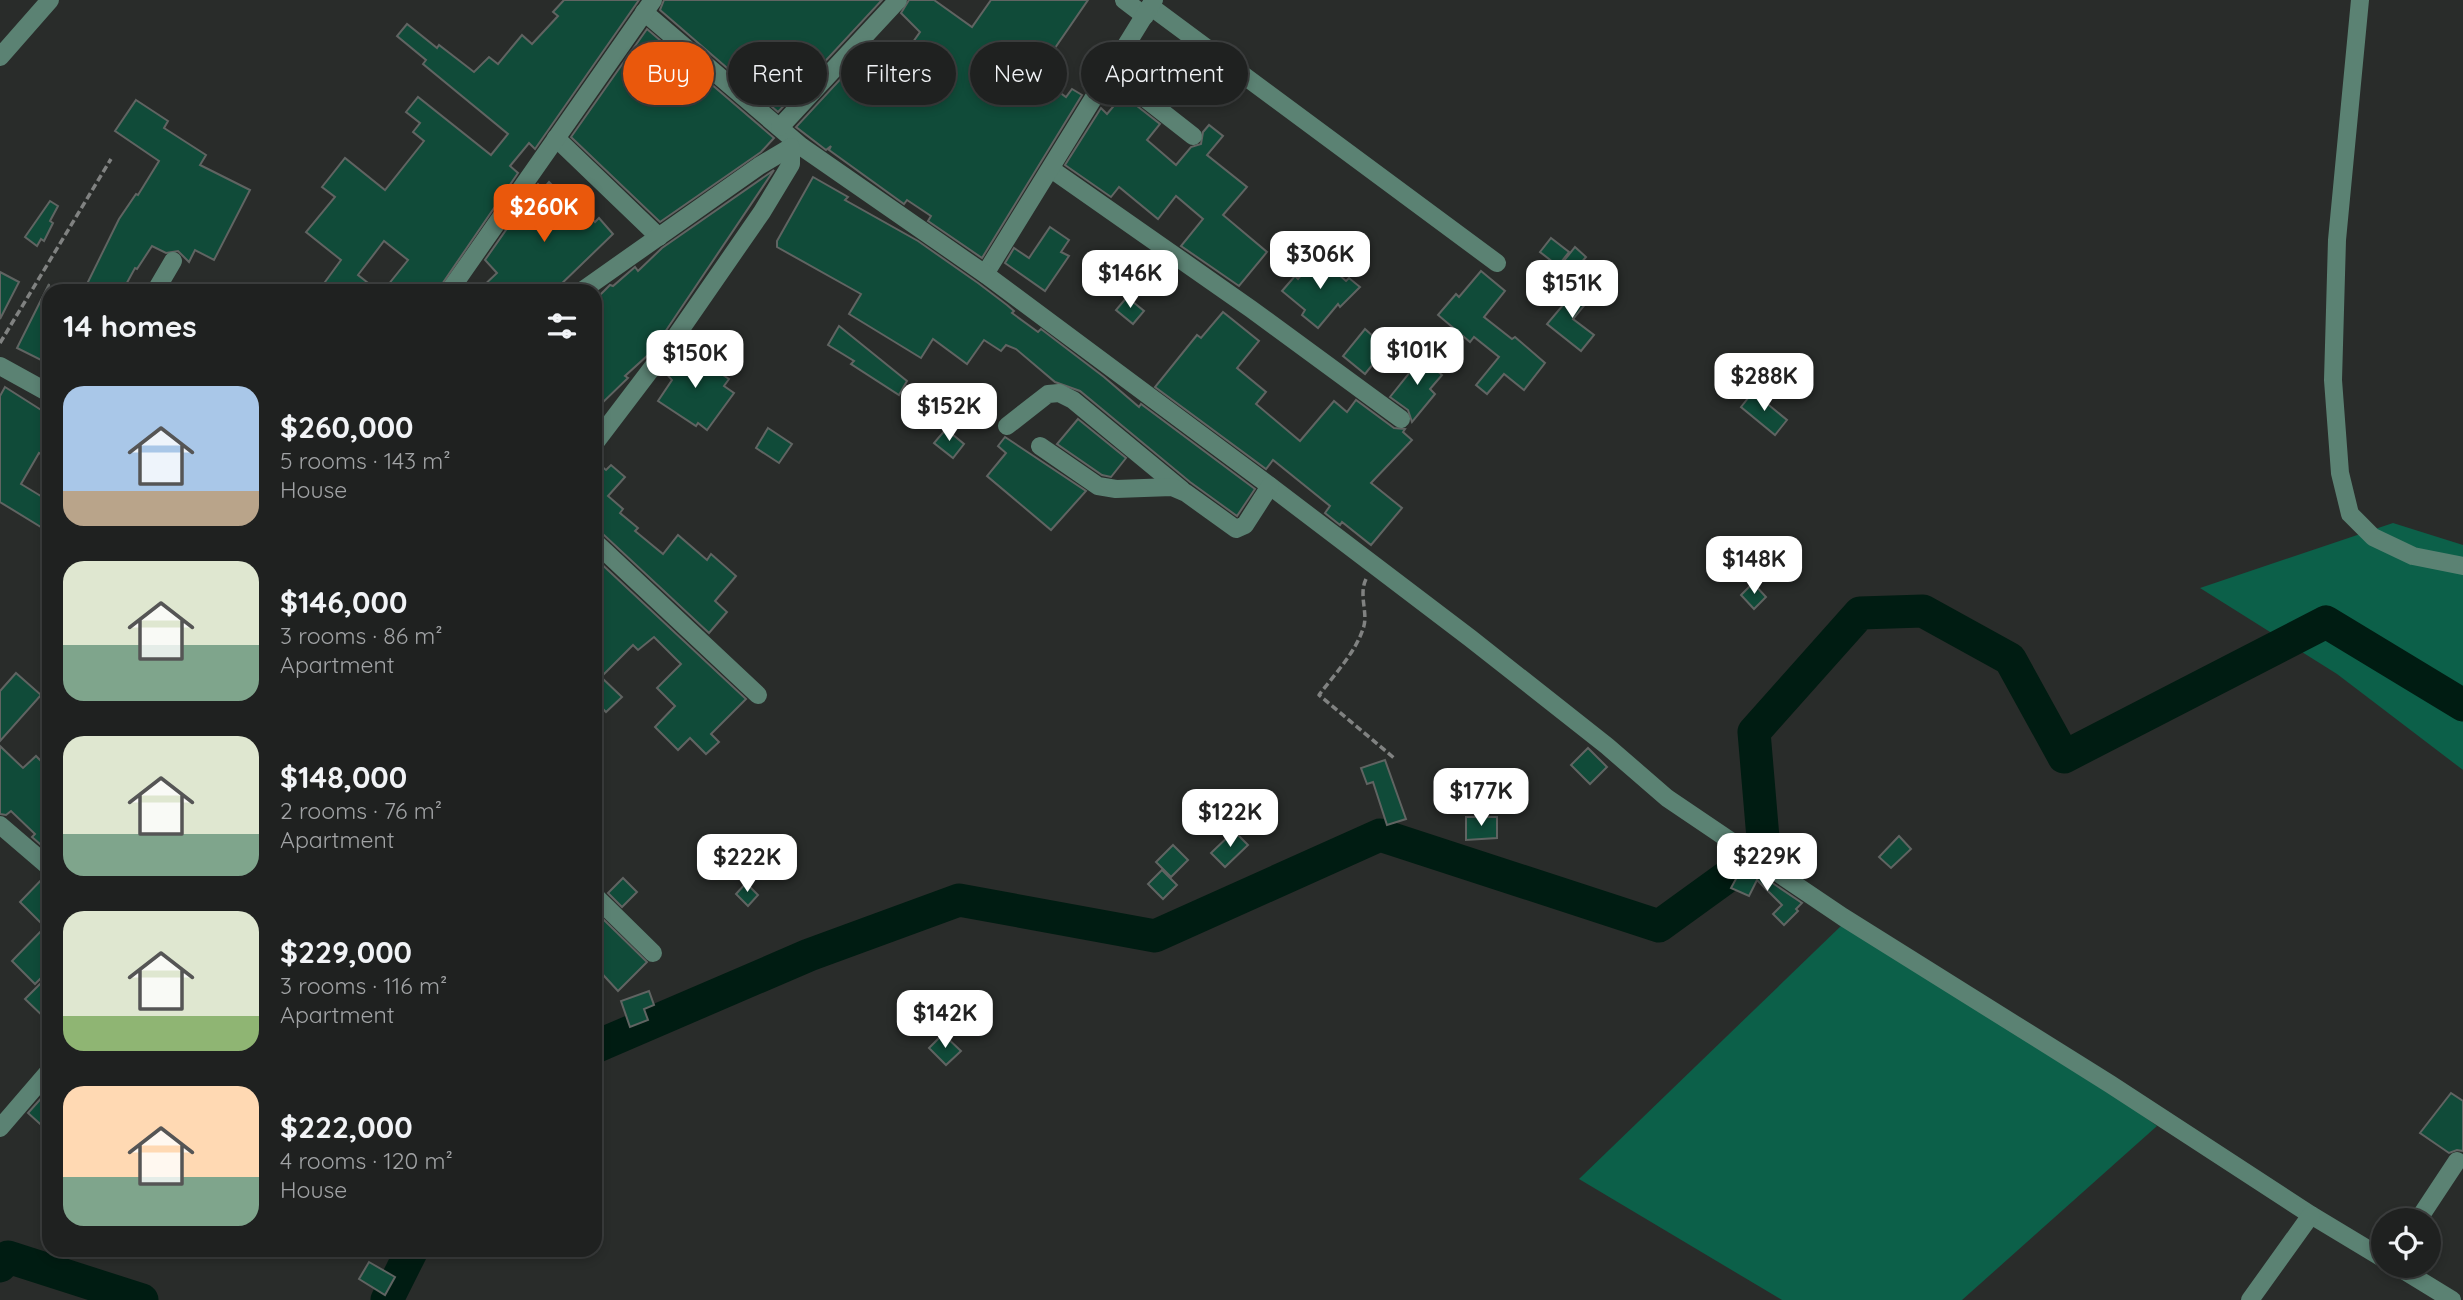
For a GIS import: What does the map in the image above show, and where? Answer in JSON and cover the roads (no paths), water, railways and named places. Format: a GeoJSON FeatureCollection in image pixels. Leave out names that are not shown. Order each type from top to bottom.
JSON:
{"type":"FeatureCollection","features":[{"type":"Feature","properties":{"kind":"street"},"geometry":{"type":"LineString","coordinates":[[0,58],[50,0]]}},
{"type":"Feature","properties":{"kind":"street"},"geometry":{"type":"LineString","coordinates":[[780,127],[898,0]]}},
{"type":"Feature","properties":{"kind":"street"},"geometry":{"type":"LineString","coordinates":[[1124,0],[1150,7],[1497,263]]}},
{"type":"Feature","properties":{"kind":"street"},"geometry":{"type":"LineString","coordinates":[[2360,0],[2337,240],[2333,380],[2340,473],[2350,514],[2373,537],[2413,556],[2463,566]]}},
{"type":"Feature","properties":{"kind":"street"},"geometry":{"type":"LineString","coordinates":[[454,284],[648,6],[780,127],[797,147],[985,274],[1270,486],[1608,746],[1667,798],[1843,917],[2099,1076],[2311,1215],[2371,1250]]}},
{"type":"Feature","properties":{"kind":"street"},"geometry":{"type":"LineString","coordinates":[[1128,42],[1150,7]]}},
{"type":"Feature","properties":{"kind":"street"},"geometry":{"type":"LineString","coordinates":[[985,274],[1090,105]]}},
{"type":"Feature","properties":{"kind":"street"},"geometry":{"type":"LineString","coordinates":[[1153,105],[1193,136]]}},
{"type":"Feature","properties":{"kind":"street"},"geometry":{"type":"LineString","coordinates":[[556,138],[659,237]]}},
{"type":"Feature","properties":{"kind":"street"},"geometry":{"type":"LineString","coordinates":[[592,284],[759,166],[797,147]]}},
{"type":"Feature","properties":{"kind":"street"},"geometry":{"type":"LineString","coordinates":[[602,434],[674,340],[762,212],[791,164],[797,147]]}},
{"type":"Feature","properties":{"kind":"street"},"geometry":{"type":"LineString","coordinates":[[1051,169],[1251,309],[1401,419]]}},
{"type":"Feature","properties":{"kind":"street"},"geometry":{"type":"LineString","coordinates":[[160,284],[173,261]]}},
{"type":"Feature","properties":{"kind":"street"},"geometry":{"type":"LineString","coordinates":[[0,366],[42,389]]}},
{"type":"Feature","properties":{"kind":"street"},"geometry":{"type":"LineString","coordinates":[[1007,426],[1048,394],[1059,393],[1073,400],[1186,493],[1236,529],[1245,524],[1270,486]]}},
{"type":"Feature","properties":{"kind":"street"},"geometry":{"type":"LineString","coordinates":[[1040,446],[1089,482],[1106,489],[1160,487],[1186,493]]}},
{"type":"Feature","properties":{"kind":"street"},"geometry":{"type":"LineString","coordinates":[[602,548],[758,695]]}},
{"type":"Feature","properties":{"kind":"street"},"geometry":{"type":"LineString","coordinates":[[0,825],[42,861]]}},
{"type":"Feature","properties":{"kind":"street"},"geometry":{"type":"LineString","coordinates":[[602,903],[653,953]]}},
{"type":"Feature","properties":{"kind":"street"},"geometry":{"type":"LineString","coordinates":[[0,1128],[42,1079]]}},
{"type":"Feature","properties":{"kind":"street"},"geometry":{"type":"LineString","coordinates":[[2426,1208],[2457,1161]]}},
{"type":"Feature","properties":{"kind":"street"},"geometry":{"type":"LineString","coordinates":[[2250,1300],[2311,1215]]}},
{"type":"Feature","properties":{"kind":"street"},"geometry":{"type":"LineString","coordinates":[[2416,1278],[2452,1300]]}},
{"type":"Feature","properties":{"kind":"waterway"},"geometry":{"type":"LineString","coordinates":[[602,1044],[809,955],[959,900],[1155,936],[1380,835],[1659,926],[1764,850],[1754,732],[1860,613],[1923,611],[2010,659],[2064,757],[2326,622],[2463,705]]}},
{"type":"Feature","properties":{"kind":"waterway"},"geometry":{"type":"LineString","coordinates":[[0,1266],[8,1257],[142,1300]]}},
{"type":"Feature","properties":{"kind":"waterway"},"geometry":{"type":"LineString","coordinates":[[387,1300],[408,1257]]}}]}
